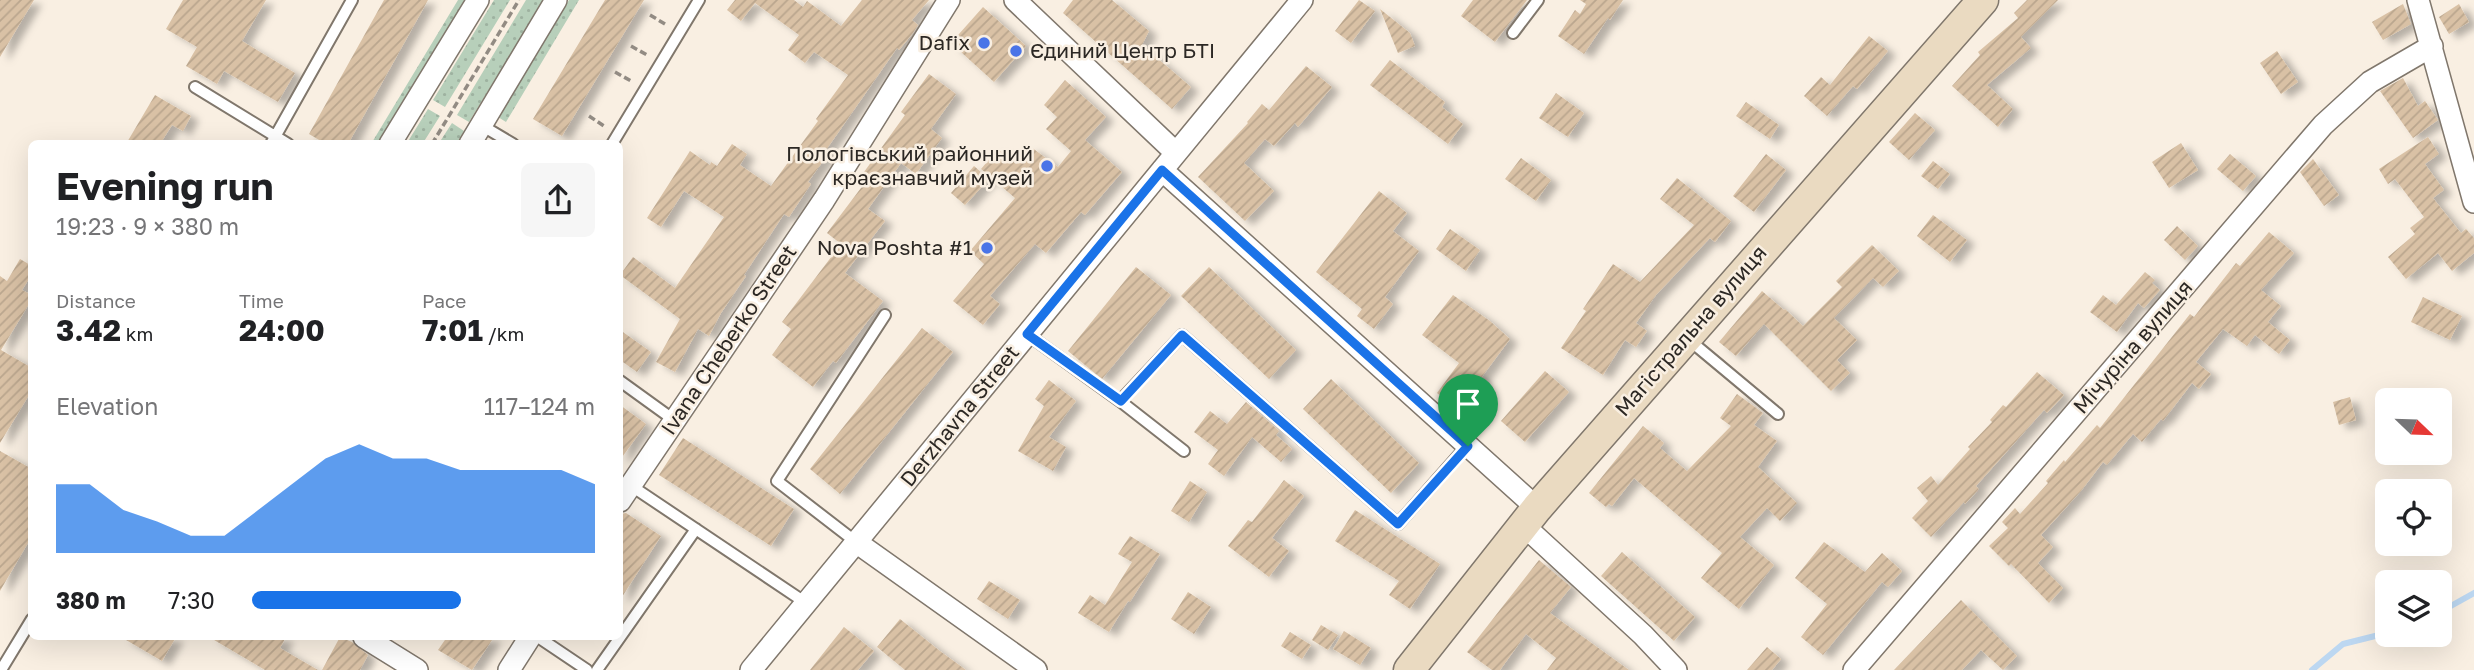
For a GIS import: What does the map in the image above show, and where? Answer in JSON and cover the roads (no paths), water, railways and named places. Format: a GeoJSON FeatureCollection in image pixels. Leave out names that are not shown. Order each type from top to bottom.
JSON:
{"type":"FeatureCollection","features":[{"type":"Feature","properties":{"kind":"main road","name":"Магістральна вулиця"},"geometry":{"type":"LineString","coordinates":[[1409,670],[1529,516],[1983,0]]}},
{"type":"Feature","properties":{"kind":"street"},"geometry":{"type":"LineString","coordinates":[[392,140],[478,0]]}},
{"type":"Feature","properties":{"kind":"street"},"geometry":{"type":"LineString","coordinates":[[472,140],[555,0]]}},
{"type":"Feature","properties":{"kind":"street","name":"Ivana Cheberko Street"},"geometry":{"type":"LineString","coordinates":[[625,493],[850,161],[949,0]]}},
{"type":"Feature","properties":{"kind":"street"},"geometry":{"type":"LineString","coordinates":[[1014,0],[1176,153]]}},
{"type":"Feature","properties":{"kind":"street","name":"Derzhavna Street"},"geometry":{"type":"LineString","coordinates":[[751,670],[1302,0]]}},
{"type":"Feature","properties":{"kind":"street"},"geometry":{"type":"LineString","coordinates":[[2418,0],[2474,202]]}},
{"type":"Feature","properties":{"kind":"street","name":"Мічуріна вулиця"},"geometry":{"type":"LineString","coordinates":[[1854,670],[2323,125],[2370,82],[2432,46]]}},
{"type":"Feature","properties":{"kind":"street"},"geometry":{"type":"LineString","coordinates":[[1162,170],[1468,446],[1529,516],[1676,670]]}},
{"type":"Feature","properties":{"kind":"street"},"geometry":{"type":"LineString","coordinates":[[856,542],[1036,670]]}},
{"type":"Feature","properties":{"kind":"street"},"geometry":{"type":"LineString","coordinates":[[370,640],[417,670]]}},
{"type":"Feature","properties":{"kind":"street"},"geometry":{"type":"LineString","coordinates":[[509,670],[528,640]]}},
{"type":"Feature","properties":{"kind":"lane"},"geometry":{"type":"LineString","coordinates":[[195,87],[273,140],[352,0]]}},
{"type":"Feature","properties":{"kind":"lane"},"geometry":{"type":"LineString","coordinates":[[614,140],[699,0]]}},
{"type":"Feature","properties":{"kind":"lane"},"geometry":{"type":"LineString","coordinates":[[1513,33],[1538,0]]}},
{"type":"Feature","properties":{"kind":"lane"},"geometry":{"type":"LineString","coordinates":[[481,125],[506,140]]}},
{"type":"Feature","properties":{"kind":"lane"},"geometry":{"type":"LineString","coordinates":[[856,542],[777,481],[885,315]]}},
{"type":"Feature","properties":{"kind":"lane"},"geometry":{"type":"LineString","coordinates":[[1027,334],[1121,401],[1184,451]]}},
{"type":"Feature","properties":{"kind":"lane"},"geometry":{"type":"LineString","coordinates":[[1121,401],[1182,335],[1398,524],[1468,446]]}},
{"type":"Feature","properties":{"kind":"lane"},"geometry":{"type":"LineString","coordinates":[[1685,337],[1778,414]]}},
{"type":"Feature","properties":{"kind":"lane"},"geometry":{"type":"LineString","coordinates":[[623,383],[674,420]]}},
{"type":"Feature","properties":{"kind":"lane"},"geometry":{"type":"LineString","coordinates":[[625,493],[696,529],[806,603]]}},
{"type":"Feature","properties":{"kind":"lane"},"geometry":{"type":"LineString","coordinates":[[623,633],[696,529]]}},
{"type":"Feature","properties":{"kind":"lane"},"geometry":{"type":"LineString","coordinates":[[1,670],[28,626]]}},
{"type":"Feature","properties":{"kind":"lane"},"geometry":{"type":"LineString","coordinates":[[542,640],[587,670]]}},
{"type":"Feature","properties":{"kind":"lane"},"geometry":{"type":"LineString","coordinates":[[597,670],[618,640]]}},
{"type":"Feature","properties":{"kind":"waterway"},"geometry":{"type":"LineString","coordinates":[[2452,605],[2474,593]]}},
{"type":"Feature","properties":{"kind":"waterway"},"geometry":{"type":"LineString","coordinates":[[2312,670],[2343,644],[2375,636]]}},
{"type":"Feature","properties":{"kind":"place","name":"Dafix"},"geometry":{"type":"Point","coordinates":[984,43]}},
{"type":"Feature","properties":{"kind":"place","name":"Єдиний Центр БТІ"},"geometry":{"type":"Point","coordinates":[1016,51]}},
{"type":"Feature","properties":{"kind":"place","name":"Пологівський районний краєзнавчий музей"},"geometry":{"type":"Point","coordinates":[1047,166]}},
{"type":"Feature","properties":{"kind":"place","name":"Nova Poshta #1"},"geometry":{"type":"Point","coordinates":[987,248]}}]}
